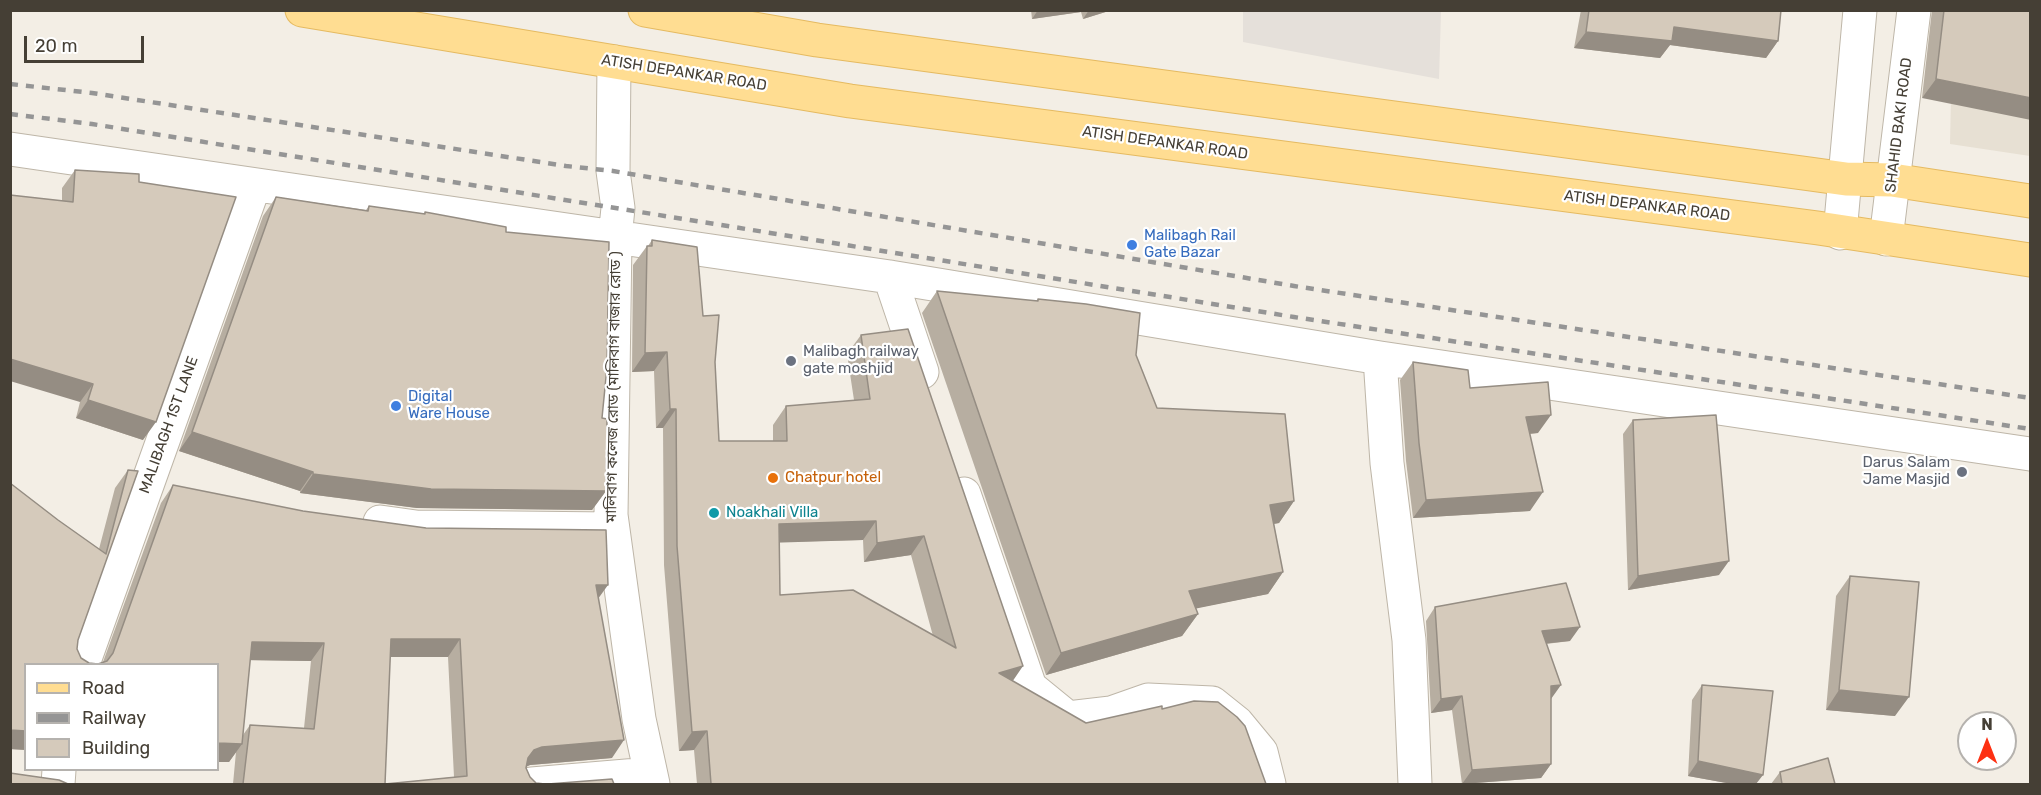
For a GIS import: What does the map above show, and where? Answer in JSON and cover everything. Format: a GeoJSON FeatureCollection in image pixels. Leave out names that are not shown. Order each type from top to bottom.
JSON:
{"type":"FeatureCollection","features":[{"type":"Feature","properties":{"kind":"main road","name":"ATISH DEPANKAR ROAD"},"geometry":{"type":"LineString","coordinates":[[302,10],[850,101],[1818,228],[2031,260]]}},
{"type":"Feature","properties":{"kind":"main road"},"geometry":{"type":"LineString","coordinates":[[645,10],[817,40],[1846,178],[1892,180],[2031,201]]}},
{"type":"Feature","properties":{"kind":"street"},"geometry":{"type":"LineString","coordinates":[[1840,233],[1860,10]]}},
{"type":"Feature","properties":{"kind":"street","name":"SHAHID BAKI ROAD"},"geometry":{"type":"LineString","coordinates":[[1886,239],[1914,10]]}},
{"type":"Feature","properties":{"kind":"street","name":"মালিবাগ কলেজ রোড (মালিবাগ বাজার রোড )"},"geometry":{"type":"LineString","coordinates":[[614,62],[613,171],[618,208],[615,238],[612,529],[639,719],[651,779]]}},
{"type":"Feature","properties":{"kind":"street"},"geometry":{"type":"LineString","coordinates":[[10,149],[890,277],[1380,358],[2031,454]]}},
{"type":"Feature","properties":{"kind":"street","name":"MALIBAGH 1ST LANE"},"geometry":{"type":"LineString","coordinates":[[83,663],[254,186]]}},
{"type":"Feature","properties":{"kind":"street"},"geometry":{"type":"LineString","coordinates":[[890,277],[934,405]]}},
{"type":"Feature","properties":{"kind":"street"},"geometry":{"type":"LineString","coordinates":[[1380,358],[1387,463],[1409,639],[1415,784]]}},
{"type":"Feature","properties":{"kind":"street"},"geometry":{"type":"LineString","coordinates":[[953,461],[1030,687],[1068,718],[1111,713],[1148,700],[1212,703],[1237,723],[1261,752],[1269,784]]}},
{"type":"Feature","properties":{"kind":"street"},"geometry":{"type":"LineString","coordinates":[[149,481],[182,488]]}},
{"type":"Feature","properties":{"kind":"street"},"geometry":{"type":"LineString","coordinates":[[349,518],[416,527],[612,529]]}},
{"type":"Feature","properties":{"kind":"street"},"geometry":{"type":"LineString","coordinates":[[532,784],[651,779]]}},
{"type":"Feature","properties":{"kind":"shaded area"},"geometry":{"type":"Polygon","coordinates":[[[1243,11],[1441,11],[1439,79],[1243,42],[1243,11]]]}},
{"type":"Feature","properties":{"kind":"shaded area"},"geometry":{"type":"Polygon","coordinates":[[[1953,11],[2030,11],[2030,156],[1950,144],[1953,11]]]}},
{"type":"Feature","properties":{"kind":"building"},"geometry":{"type":"Polygon","coordinates":[[[1589,10],[1781,10],[1778,41],[1674,27],[1672,41],[1586,32],[1589,10]]]}},
{"type":"Feature","properties":{"kind":"building"},"geometry":{"type":"Polygon","coordinates":[[[1944,10],[2031,10],[2031,98],[1936,79],[1944,10]]]}},
{"type":"Feature","properties":{"kind":"building"},"geometry":{"type":"Polygon","coordinates":[[[75,170],[139,174],[139,182],[236,197],[156,422],[88,400],[93,384],[10,359],[10,195],[73,202],[75,170]]]}},
{"type":"Feature","properties":{"kind":"building"},"geometry":{"type":"Polygon","coordinates":[[[276,197],[368,211],[369,206],[425,214],[425,212],[506,227],[506,232],[609,242],[607,367],[602,418],[607,419],[606,491],[431,489],[313,474],[313,472],[192,432],[276,197]]]}},
{"type":"Feature","properties":{"kind":"building"},"geometry":{"type":"Polygon","coordinates":[[[652,240],[697,247],[703,316],[719,315],[715,362],[719,441],[787,441],[786,406],[870,399],[861,335],[908,329],[1023,666],[999,673],[1086,723],[1162,706],[1162,709],[1194,701],[1218,702],[1245,726],[1266,784],[711,784],[707,731],[692,732],[677,546],[676,409],[670,409],[667,352],[645,353],[647,246],[652,246],[652,240]],[[876,521],[779,524],[780,595],[853,590],[956,648],[924,536],[877,543],[876,521]]]}},
{"type":"Feature","properties":{"kind":"building"},"geometry":{"type":"Polygon","coordinates":[[[937,291],[1086,304],[1140,313],[1136,355],[1157,408],[1285,414],[1294,501],[1270,505],[1283,572],[1189,591],[1198,614],[1061,653],[937,291]]]}},
{"type":"Feature","properties":{"kind":"building"},"geometry":{"type":"Polygon","coordinates":[[[1413,362],[1468,370],[1470,388],[1548,382],[1551,415],[1526,417],[1543,492],[1426,500],[1413,362]]]}},
{"type":"Feature","properties":{"kind":"building"},"geometry":{"type":"Polygon","coordinates":[[[1716,415],[1729,561],[1638,576],[1633,420],[1716,415]]]}},
{"type":"Feature","properties":{"kind":"building"},"geometry":{"type":"Polygon","coordinates":[[[128,470],[138,471],[78,640],[77,649],[81,658],[89,663],[24,663],[24,731],[10,730],[10,483],[106,554],[128,470]]]}},
{"type":"Feature","properties":{"kind":"building"},"geometry":{"type":"Polygon","coordinates":[[[173,485],[303,511],[426,528],[606,530],[608,585],[596,585],[624,740],[542,747],[534,750],[528,758],[526,768],[536,783],[545,784],[385,784],[243,784],[250,725],[314,729],[324,643],[252,642],[242,744],[219,743],[219,663],[101,663],[107,661],[113,653],[173,485]],[[391,639],[385,784],[467,776],[460,639],[391,639]]]}},
{"type":"Feature","properties":{"kind":"building"},"geometry":{"type":"Polygon","coordinates":[[[1850,576],[1919,582],[1909,697],[1839,690],[1850,576]]]}},
{"type":"Feature","properties":{"kind":"building"},"geometry":{"type":"Polygon","coordinates":[[[1566,583],[1580,627],[1542,631],[1561,685],[1551,686],[1551,764],[1472,770],[1462,696],[1441,699],[1435,607],[1566,583]]]}},
{"type":"Feature","properties":{"kind":"building"},"geometry":{"type":"Polygon","coordinates":[[[1702,685],[1773,691],[1763,775],[1698,761],[1702,685]]]}},
{"type":"Feature","properties":{"kind":"building"},"geometry":{"type":"Polygon","coordinates":[[[1828,758],[1835,784],[1782,784],[1780,772],[1828,758]]]}},
{"type":"Feature","properties":{"kind":"building"},"geometry":{"type":"Polygon","coordinates":[[[10,773],[59,780],[68,784],[10,784],[10,773]]]}},
{"type":"Feature","properties":{"kind":"building"},"geometry":{"type":"Polygon","coordinates":[[[612,779],[614,784],[548,784],[612,779]]]}},
{"type":"Feature","properties":{"kind":"railway"},"geometry":{"type":"LineString","coordinates":[[10,84],[92,93],[566,166],[613,171],[1294,286],[2030,398]]}},
{"type":"Feature","properties":{"kind":"railway"},"geometry":{"type":"LineString","coordinates":[[10,114],[92,124],[1294,317],[2030,429]]}},
{"type":"Feature","properties":{"kind":"place","name":"Malibagh Rail Gate Bazar"},"geometry":{"type":"Point","coordinates":[1132,245]}},
{"type":"Feature","properties":{"kind":"place","name":"Malibagh railway gate moshjid"},"geometry":{"type":"Point","coordinates":[791,361]}},
{"type":"Feature","properties":{"kind":"place","name":"Digital Ware House"},"geometry":{"type":"Point","coordinates":[396,406]}},
{"type":"Feature","properties":{"kind":"place","name":"Darus Salam Jame Masjid"},"geometry":{"type":"Point","coordinates":[1962,472]}},
{"type":"Feature","properties":{"kind":"place","name":"Chatpur hotel"},"geometry":{"type":"Point","coordinates":[773,478]}},
{"type":"Feature","properties":{"kind":"place","name":"Noakhali Villa"},"geometry":{"type":"Point","coordinates":[714,513]}}]}
